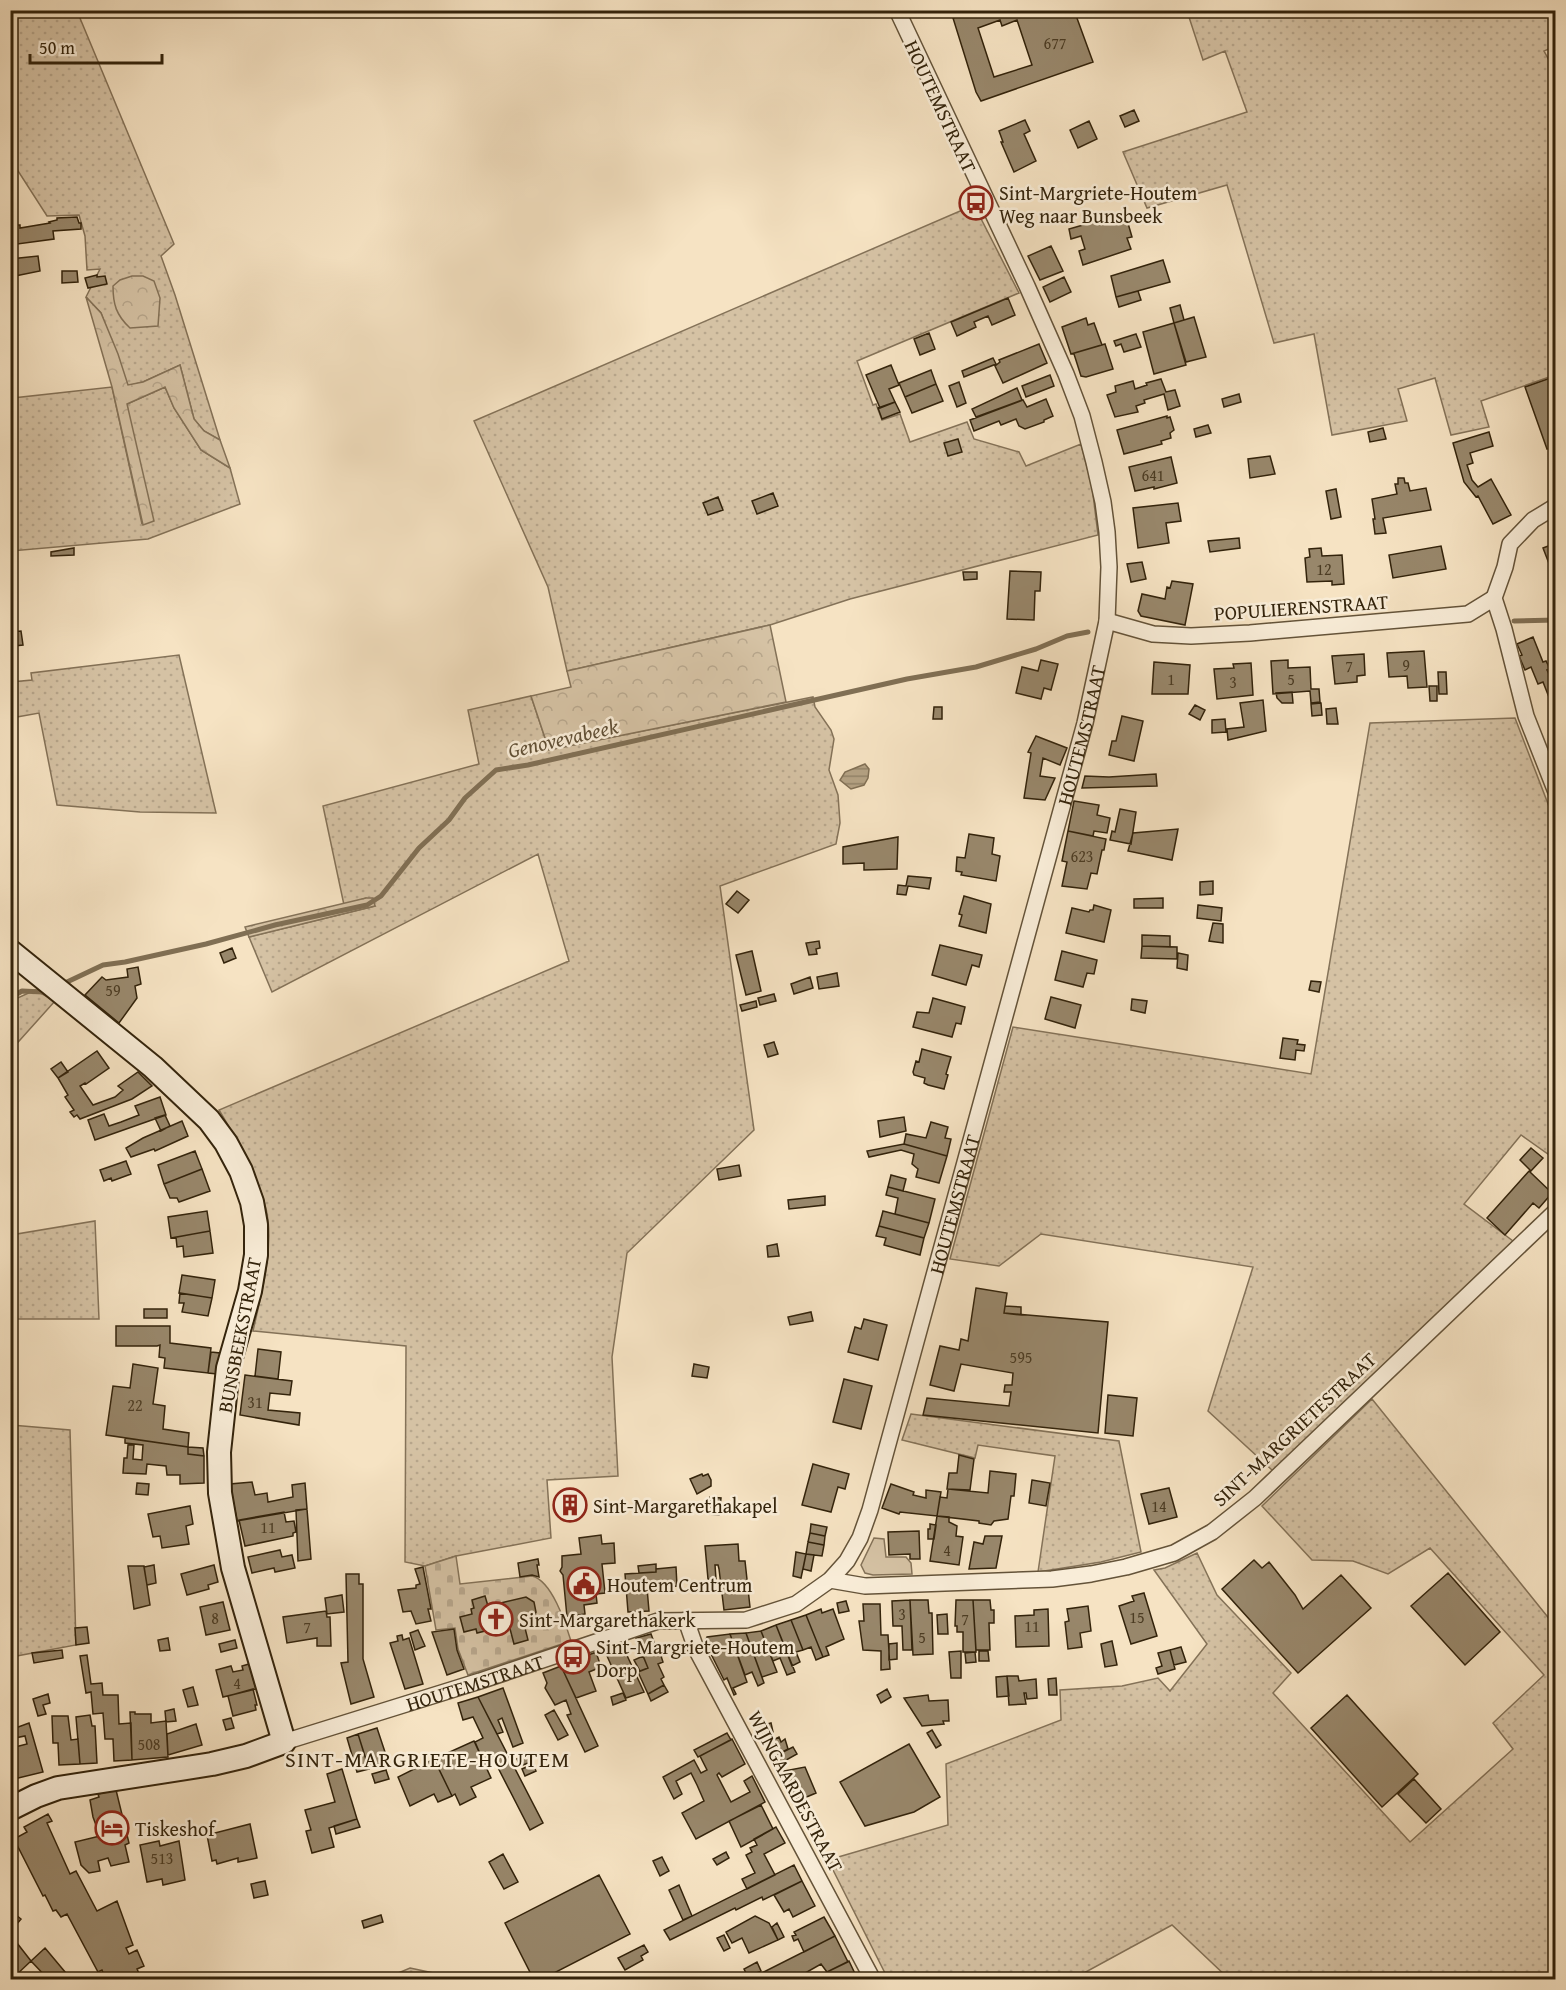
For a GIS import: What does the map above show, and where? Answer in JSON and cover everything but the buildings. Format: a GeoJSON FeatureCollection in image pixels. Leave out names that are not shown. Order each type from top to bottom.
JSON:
{"type":"FeatureCollection","features":[{"type":"Feature","properties":{"kind":"street","name":"HOUTEMSTRAAT"},"geometry":{"type":"LineString","coordinates":[[10,1809],[58,1788],[212,1764],[246,1756],[658,1621],[746,1620],[775,1612],[796,1604],[830,1580],[847,1561],[860,1538],[870,1509],[1082,734],[1107,621],[1109,567],[1105,512],[1082,416],[1027,286],[897,10]]}},
{"type":"Feature","properties":{"kind":"street"},"geometry":{"type":"LineString","coordinates":[[1556,506],[1533,520],[1510,544],[1494,598],[1526,716],[1556,792]]}},
{"type":"Feature","properties":{"kind":"street","name":"POPULIERENSTRAAT"},"geometry":{"type":"LineString","coordinates":[[1107,621],[1154,634],[1191,636],[1250,633],[1468,614],[1494,598]]}},
{"type":"Feature","properties":{"kind":"street","name":"BUNSBEEKSTRAAT"},"geometry":{"type":"LineString","coordinates":[[10,951],[153,1067],[203,1113],[226,1143],[241,1171],[252,1202],[256,1225],[256,1255],[250,1291],[228,1368],[219,1452],[220,1492],[233,1568],[284,1742]]}},
{"type":"Feature","properties":{"kind":"street","name":"SINT-MARGRIETESTRAAT"},"geometry":{"type":"LineString","coordinates":[[830,1580],[865,1586],[1052,1579],[1126,1567],[1174,1553],[1212,1532],[1255,1498],[1556,1211]]}},
{"type":"Feature","properties":{"kind":"street","name":"WIJNGAARDESTRAAT"},"geometry":{"type":"LineString","coordinates":[[686,1620],[696,1649],[873,1980]]}},
{"type":"Feature","properties":{"kind":"green space"},"geometry":{"type":"Polygon","coordinates":[[[11,11],[77,11],[174,244],[161,256],[220,440],[204,431],[194,419],[180,365],[143,382],[128,386],[101,313],[86,297],[100,269],[87,270],[85,236],[79,215],[47,216],[11,160],[11,11]]]}},
{"type":"Feature","properties":{"kind":"green space"},"geometry":{"type":"Polygon","coordinates":[[[1187,11],[1555,11],[1555,46],[1544,51],[1556,73],[1555,375],[1481,401],[1489,427],[1451,435],[1435,378],[1398,389],[1407,421],[1332,435],[1314,334],[1274,343],[1227,185],[1147,208],[1123,152],[1247,112],[1225,51],[1203,60],[1187,11]]]}},
{"type":"Feature","properties":{"kind":"green space"},"geometry":{"type":"Polygon","coordinates":[[[974,205],[1019,293],[857,361],[873,405],[876,404],[882,420],[900,414],[910,442],[967,422],[974,439],[1019,452],[1026,466],[1081,444],[1092,486],[1098,535],[850,599],[770,625],[567,671],[548,587],[474,421],[974,205]]]}},
{"type":"Feature","properties":{"kind":"green space"},"geometry":{"type":"Polygon","coordinates":[[[132,276],[143,276],[154,281],[160,298],[158,326],[130,328],[118,314],[113,286],[120,280],[132,276]]]}},
{"type":"Feature","properties":{"kind":"green space"},"geometry":{"type":"Polygon","coordinates":[[[86,297],[101,313],[128,385],[143,382],[180,365],[194,419],[204,431],[220,440],[230,468],[201,450],[174,408],[165,387],[127,404],[154,521],[143,525],[112,387],[86,297]]]}},
{"type":"Feature","properties":{"kind":"green space"},"geometry":{"type":"Polygon","coordinates":[[[112,387],[142,524],[127,404],[165,387],[174,408],[201,450],[230,468],[240,504],[148,539],[11,551],[10,503],[17,502],[13,398],[112,387]]]}},
{"type":"Feature","properties":{"kind":"green space"},"geometry":{"type":"Polygon","coordinates":[[[770,625],[786,702],[549,750],[531,696],[571,687],[567,671],[770,625]]]}},
{"type":"Feature","properties":{"kind":"green space"},"geometry":{"type":"Polygon","coordinates":[[[179,655],[216,813],[140,812],[57,805],[39,713],[11,718],[11,682],[32,680],[31,673],[179,655]]]}},
{"type":"Feature","properties":{"kind":"green space"},"geometry":{"type":"Polygon","coordinates":[[[531,696],[549,750],[813,697],[815,707],[831,730],[834,739],[829,770],[838,795],[840,823],[836,844],[720,886],[754,1130],[627,1253],[612,1357],[618,1476],[547,1480],[551,1538],[456,1556],[425,1566],[405,1562],[406,1346],[253,1331],[267,1262],[268,1220],[255,1178],[219,1110],[569,961],[538,854],[272,992],[249,937],[375,906],[366,898],[344,905],[323,806],[479,764],[468,710],[531,696]]]}},
{"type":"Feature","properties":{"kind":"green space"},"geometry":{"type":"Polygon","coordinates":[[[1515,718],[1555,822],[1555,1159],[1521,1135],[1464,1204],[1513,1241],[1273,1471],[1208,1411],[1253,1267],[1041,1234],[999,1266],[950,1259],[1013,1027],[1311,1074],[1370,723],[1515,718]]]}},
{"type":"Feature","properties":{"kind":"green space"},"geometry":{"type":"Polygon","coordinates":[[[373,898],[375,906],[249,937],[245,927],[373,898]]]}},
{"type":"Feature","properties":{"kind":"green space"},"geometry":{"type":"Polygon","coordinates":[[[35,990],[55,1001],[11,1050],[11,1001],[35,990]]]}},
{"type":"Feature","properties":{"kind":"green space"},"geometry":{"type":"Polygon","coordinates":[[[95,1221],[99,1319],[11,1319],[11,1235],[95,1221]]]}},
{"type":"Feature","properties":{"kind":"green space"},"geometry":{"type":"Polygon","coordinates":[[[1372,1399],[1555,1626],[1555,1979],[1229,1979],[1172,1925],[1073,1979],[888,1979],[828,1860],[948,1825],[946,1764],[1061,1720],[1060,1690],[1122,1686],[1158,1678],[1170,1691],[1207,1644],[1154,1570],[1165,1568],[1197,1553],[1217,1595],[1291,1673],[1273,1693],[1410,1842],[1513,1749],[1493,1723],[1544,1675],[1430,1548],[1388,1574],[1353,1561],[1312,1560],[1262,1506],[1372,1399]]]}},
{"type":"Feature","properties":{"kind":"green space"},"geometry":{"type":"Polygon","coordinates":[[[911,1414],[1119,1441],[1141,1552],[1101,1562],[1038,1572],[1055,1456],[978,1445],[975,1458],[902,1440],[911,1414]]]}},
{"type":"Feature","properties":{"kind":"green space"},"geometry":{"type":"Polygon","coordinates":[[[11,1425],[70,1430],[76,1645],[11,1657],[11,1425]]]}},
{"type":"Feature","properties":{"kind":"green space"},"geometry":{"type":"Polygon","coordinates":[[[874,1538],[884,1539],[886,1557],[906,1557],[911,1563],[912,1574],[873,1575],[865,1573],[861,1565],[874,1538]]]}},
{"type":"Feature","properties":{"kind":"green space"},"geometry":{"type":"Polygon","coordinates":[[[456,1556],[460,1584],[532,1576],[539,1579],[557,1603],[571,1641],[468,1675],[458,1649],[455,1628],[436,1630],[425,1566],[456,1556]]]}},
{"type":"Feature","properties":{"kind":"green space"},"geometry":{"type":"Polygon","coordinates":[[[410,1968],[452,1977],[453,1979],[384,1979],[410,1968]]]}},
{"type":"Feature","properties":{"kind":"shaded area"},"geometry":{"type":"Polygon","coordinates":[[[865,764],[869,769],[864,785],[851,789],[840,780],[845,772],[865,764]]]}},
{"type":"Feature","properties":{"kind":"waterway","name":"Genovevabeek"},"geometry":{"type":"LineString","coordinates":[[1514,621],[1556,620]]}},
{"type":"Feature","properties":{"kind":"waterway","name":"Genovevabeek"},"geometry":{"type":"LineString","coordinates":[[67,982],[103,965],[206,944],[275,925],[367,905],[381,896],[419,848],[449,820],[465,798],[496,770],[528,765],[907,679],[976,667],[1036,649],[1067,636],[1088,632]]}},
{"type":"Feature","properties":{"kind":"waterway","name":"Genovevabeek"},"geometry":{"type":"LineString","coordinates":[[10,998],[22,991],[43,992]]}},
{"type":"Feature","properties":{"kind":"place","name":"Sint-Margriete-Houtem Weg naar Bunsbeek"},"geometry":{"type":"Point","coordinates":[976,203]}},
{"type":"Feature","properties":{"kind":"place","name":"Sint-Margarethakapel"},"geometry":{"type":"Point","coordinates":[570,1505]}},
{"type":"Feature","properties":{"kind":"place","name":"Houtem Centrum"},"geometry":{"type":"Point","coordinates":[584,1584]}},
{"type":"Feature","properties":{"kind":"place","name":"Sint-Margarethakerk"},"geometry":{"type":"Point","coordinates":[496,1619]}},
{"type":"Feature","properties":{"kind":"place","name":"Sint-Margriete-Houtem Dorp"},"geometry":{"type":"Point","coordinates":[573,1657]}},
{"type":"Feature","properties":{"kind":"place","name":"Tiskeshof"},"geometry":{"type":"Point","coordinates":[112,1828]}},
{"type":"Feature","properties":{"kind":"district","name":"SINT-MARGRIETE-HOUTEM"},"geometry":{"type":"Point","coordinates":[428,1759]}}]}
